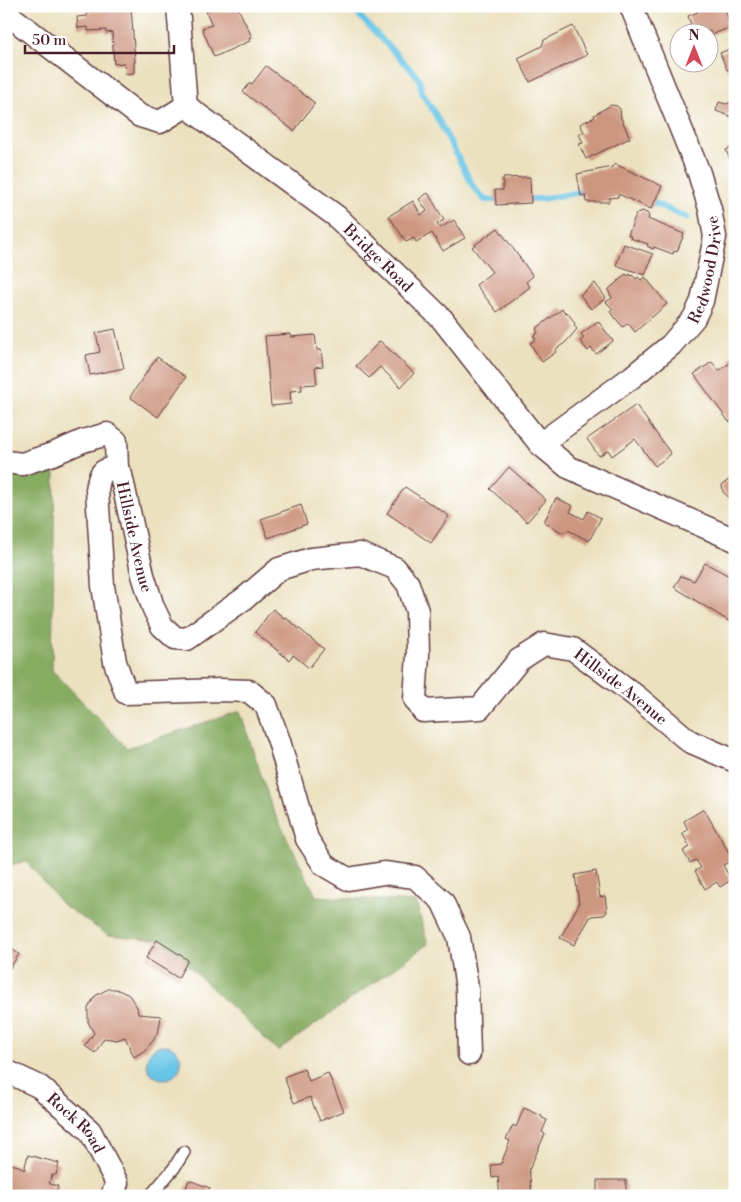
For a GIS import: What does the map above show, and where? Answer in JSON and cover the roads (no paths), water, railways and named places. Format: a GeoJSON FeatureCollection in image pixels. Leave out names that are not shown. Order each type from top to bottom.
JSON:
{"type":"FeatureCollection","features":[{"type":"Feature","properties":{"kind":"street"},"geometry":{"type":"LineString","coordinates":[[6,13],[140,116],[160,122],[186,106],[178,6]]}},
{"type":"Feature","properties":{"kind":"street","name":"Redwood Drive"},"geometry":{"type":"LineString","coordinates":[[540,444],[632,377],[671,345],[694,318],[702,301],[715,237],[710,209],[699,173],[631,6]]}},
{"type":"Feature","properties":{"kind":"street","name":"Bridge Road"},"geometry":{"type":"LineString","coordinates":[[186,106],[336,216],[442,319],[540,444],[568,467],[735,540]]}},
{"type":"Feature","properties":{"kind":"street"},"geometry":{"type":"LineString","coordinates":[[6,462],[22,464],[107,434],[116,441],[117,469]]}},
{"type":"Feature","properties":{"kind":"street","name":"Hillside Avenue"},"geometry":{"type":"LineString","coordinates":[[469,1054],[467,988],[459,937],[442,901],[415,877],[384,873],[348,879],[324,865],[307,839],[279,741],[266,705],[249,691],[126,693],[115,662],[103,586],[97,490],[102,472],[109,468],[117,469],[121,475],[143,575],[153,607],[162,626],[175,638],[188,639],[245,598],[279,569],[311,559],[360,554],[395,568],[408,584],[417,611],[418,654],[415,699],[423,711],[480,708],[518,660],[544,644],[573,649],[636,696],[689,741],[735,760]]}},
{"type":"Feature","properties":{"kind":"street","name":"Rock Road"},"geometry":{"type":"LineString","coordinates":[[6,1071],[40,1087],[90,1131],[117,1183],[112,1196]]}},
{"type":"Feature","properties":{"kind":"lane"},"geometry":{"type":"LineString","coordinates":[[150,1196],[174,1168],[184,1152]]}},
{"type":"Feature","properties":{"kind":"water"},"geometry":{"type":"Polygon","coordinates":[[[164,1045],[176,1050],[181,1062],[176,1074],[164,1079],[152,1074],[147,1062],[152,1050],[164,1045]]]}},
{"type":"Feature","properties":{"kind":"waterway"},"geometry":{"type":"LineString","coordinates":[[350,6],[419,78],[422,93],[474,188],[485,200],[504,200]]}},
{"type":"Feature","properties":{"kind":"waterway"},"geometry":{"type":"LineString","coordinates":[[524,199],[540,199],[588,191]]}},
{"type":"Feature","properties":{"kind":"waterway"},"geometry":{"type":"LineString","coordinates":[[648,200],[687,218]]}},
{"type":"Feature","properties":{"kind":"waterway"},"geometry":{"type":"LineString","coordinates":[[731,261],[735,273]]}}]}
